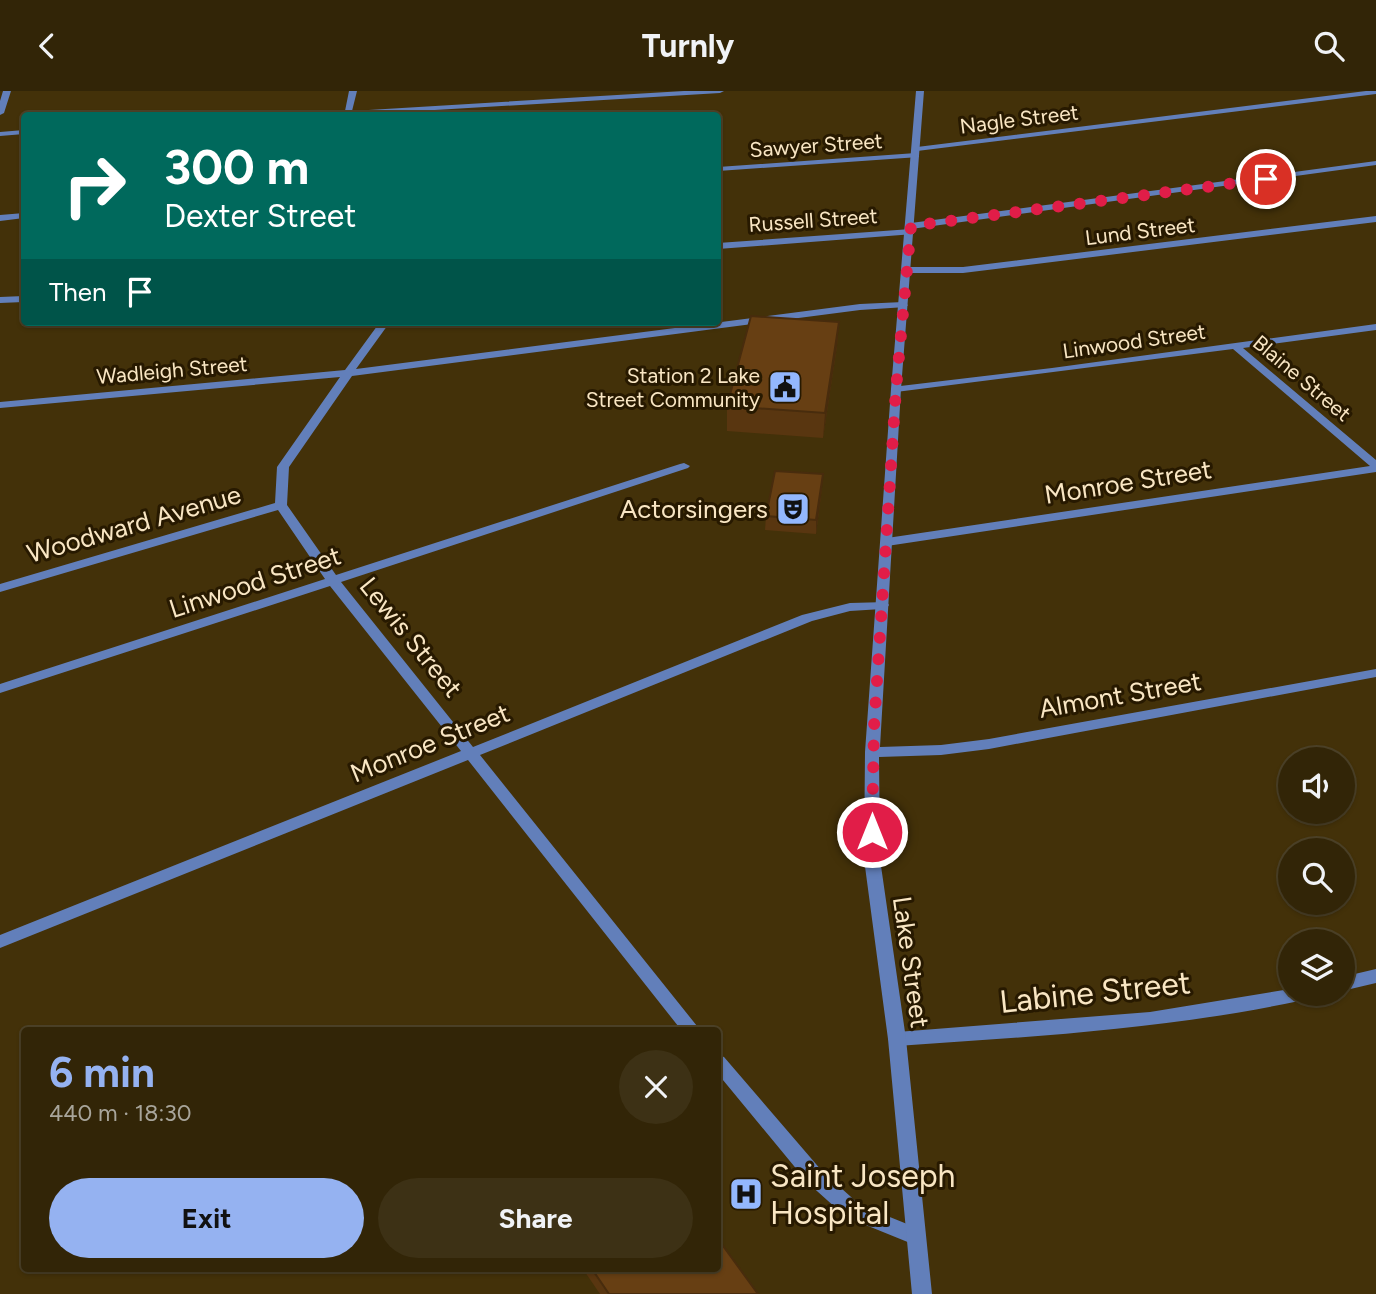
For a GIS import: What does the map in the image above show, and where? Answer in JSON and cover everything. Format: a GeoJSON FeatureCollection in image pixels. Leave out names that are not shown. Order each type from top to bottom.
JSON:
{"type":"FeatureCollection","features":[{"type":"Feature","properties":{"kind":"street"},"geometry":{"type":"LineString","coordinates":[[0,113],[7,91]]}},
{"type":"Feature","properties":{"kind":"street"},"geometry":{"type":"LineString","coordinates":[[349,112],[354,91]]}},
{"type":"Feature","properties":{"kind":"street"},"geometry":{"type":"LineString","coordinates":[[380,112],[720,91]]}},
{"type":"Feature","properties":{"kind":"street","name":"Lake Street"},"geometry":{"type":"LineString","coordinates":[[920,91],[911,229],[896,389],[872,752],[872,859],[897,1039],[922,1294]]}},
{"type":"Feature","properties":{"kind":"street","name":"Nagle Street"},"geometry":{"type":"LineString","coordinates":[[916,152],[1376,92]]}},
{"type":"Feature","properties":{"kind":"street"},"geometry":{"type":"LineString","coordinates":[[0,134],[21,132]]}},
{"type":"Feature","properties":{"kind":"street","name":"Sawyer Street"},"geometry":{"type":"LineString","coordinates":[[721,169],[916,152]]}},
{"type":"Feature","properties":{"kind":"street","name":"Russell Street"},"geometry":{"type":"LineString","coordinates":[[721,246],[911,229],[1376,163]]}},
{"type":"Feature","properties":{"kind":"street"},"geometry":{"type":"LineString","coordinates":[[0,218],[21,216]]}},
{"type":"Feature","properties":{"kind":"street","name":"Lund Street"},"geometry":{"type":"LineString","coordinates":[[907,270],[963,270],[1376,219]]}},
{"type":"Feature","properties":{"kind":"street"},"geometry":{"type":"LineString","coordinates":[[0,300],[21,299]]}},
{"type":"Feature","properties":{"kind":"street","name":"Wadleigh Street"},"geometry":{"type":"LineString","coordinates":[[721,325],[860,307],[903,305]]}},
{"type":"Feature","properties":{"kind":"street"},"geometry":{"type":"LineString","coordinates":[[281,505],[284,467],[292,451],[382,326]]}},
{"type":"Feature","properties":{"kind":"street","name":"Wadleigh Street"},"geometry":{"type":"LineString","coordinates":[[0,405],[348,374],[715,326]]}},
{"type":"Feature","properties":{"kind":"street","name":"Linwood Street"},"geometry":{"type":"LineString","coordinates":[[896,389],[1376,327]]}},
{"type":"Feature","properties":{"kind":"street","name":"Blaine Street"},"geometry":{"type":"LineString","coordinates":[[1235,346],[1376,467]]}},
{"type":"Feature","properties":{"kind":"street","name":"Linwood Street"},"geometry":{"type":"LineString","coordinates":[[0,689],[684,466]]}},
{"type":"Feature","properties":{"kind":"street","name":"Monroe Street"},"geometry":{"type":"LineString","coordinates":[[887,542],[1376,467]]}},
{"type":"Feature","properties":{"kind":"street","name":"Lewis Street"},"geometry":{"type":"LineString","coordinates":[[281,505],[333,581],[689,1027]]}},
{"type":"Feature","properties":{"kind":"street","name":"Woodward Avenue"},"geometry":{"type":"LineString","coordinates":[[0,588],[281,505]]}},
{"type":"Feature","properties":{"kind":"street","name":"Monroe Street"},"geometry":{"type":"LineString","coordinates":[[0,941],[807,618],[850,607],[882,605]]}},
{"type":"Feature","properties":{"kind":"street","name":"Almont Street"},"geometry":{"type":"LineString","coordinates":[[872,752],[941,750],[989,744],[1376,673]]}},
{"type":"Feature","properties":{"kind":"street"},"geometry":{"type":"LineString","coordinates":[[1355,981],[1376,976]]}},
{"type":"Feature","properties":{"kind":"street","name":"Labine Street"},"geometry":{"type":"LineString","coordinates":[[897,1039],[1129,1022],[1278,999]]}},
{"type":"Feature","properties":{"kind":"street"},"geometry":{"type":"LineString","coordinates":[[721,1066],[815,1177],[853,1211],[915,1236]]}},
{"type":"Feature","properties":{"kind":"building","name":"Station 2 Lake Street Community"},"geometry":{"type":"Polygon","coordinates":[[[751,316],[839,322],[825,413],[727,406],[751,316]]]}},
{"type":"Feature","properties":{"kind":"building","name":"Actorsingers"},"geometry":{"type":"Polygon","coordinates":[[[775,471],[823,474],[816,520],[766,516],[775,471]]]}},
{"type":"Feature","properties":{"kind":"building"},"geometry":{"type":"Polygon","coordinates":[[[721,1243],[758,1294],[609,1294],[594,1272],[721,1272],[721,1243]]]}},
{"type":"Feature","properties":{"kind":"place","name":"Station 2 Lake Street Community"},"geometry":{"type":"Point","coordinates":[785,387]}},
{"type":"Feature","properties":{"kind":"place","name":"Actorsingers"},"geometry":{"type":"Point","coordinates":[793,509]}},
{"type":"Feature","properties":{"kind":"place","name":"Saint Joseph Hospital"},"geometry":{"type":"Point","coordinates":[746,1194]}},
{"type":"Feature","properties":{"kind":"route"},"geometry":{"type":"LineString","coordinates":[[872,832],[872,752],[896,389],[911,226],[1266,179]]}}]}
